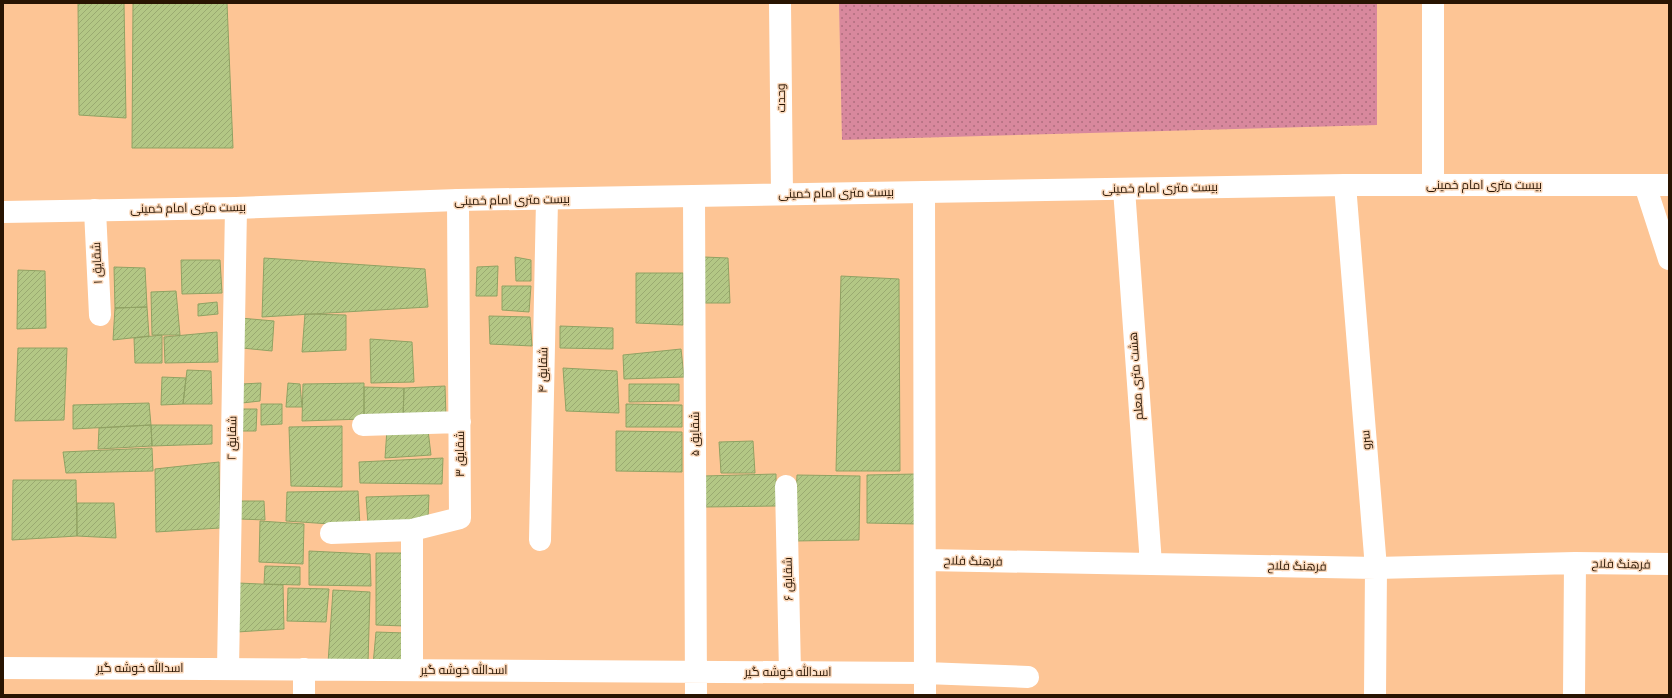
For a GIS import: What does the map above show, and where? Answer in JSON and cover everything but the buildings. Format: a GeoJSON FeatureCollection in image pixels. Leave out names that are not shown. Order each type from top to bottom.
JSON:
{"type":"FeatureCollection","features":[{"type":"Feature","properties":{"kind":"street","name":"وحدت"},"geometry":{"type":"LineString","coordinates":[[780,3],[782,194]]}},
{"type":"Feature","properties":{"kind":"street"},"geometry":{"type":"LineString","coordinates":[[1433,3],[1433,185]]}},
{"type":"Feature","properties":{"kind":"street","name":"بیست متری امام خمینی"},"geometry":{"type":"LineString","coordinates":[[3,212],[236,208],[458,200],[547,200],[782,194],[1433,185],[1669,185]]}},
{"type":"Feature","properties":{"kind":"street"},"geometry":{"type":"LineString","coordinates":[[1645,185],[1669,259]]}},
{"type":"Feature","properties":{"kind":"street","name":"سرو"},"geometry":{"type":"LineString","coordinates":[[1345,186],[1376,568],[1375,695]]}},
{"type":"Feature","properties":{"kind":"street","name":"هشت متری معلم"},"geometry":{"type":"LineString","coordinates":[[1124,189],[1150,564]]}},
{"type":"Feature","properties":{"kind":"street"},"geometry":{"type":"LineString","coordinates":[[924,192],[925,695]]}},
{"type":"Feature","properties":{"kind":"street","name":"شقایق ۵"},"geometry":{"type":"LineString","coordinates":[[694,196],[696,695]]}},
{"type":"Feature","properties":{"kind":"street","name":"شقایق ۳"},"geometry":{"type":"LineString","coordinates":[[412,530],[460,518],[458,200]]}},
{"type":"Feature","properties":{"kind":"street","name":"شقایق ۴"},"geometry":{"type":"LineString","coordinates":[[540,540],[547,200]]}},
{"type":"Feature","properties":{"kind":"street","name":"شقایق ۲"},"geometry":{"type":"LineString","coordinates":[[228,669],[236,208]]}},
{"type":"Feature","properties":{"kind":"street","name":"شقایق ۱"},"geometry":{"type":"LineString","coordinates":[[94,210],[100,315]]}},
{"type":"Feature","properties":{"kind":"street"},"geometry":{"type":"LineString","coordinates":[[363,425],[460,422]]}},
{"type":"Feature","properties":{"kind":"street","name":"شقایق ۶"},"geometry":{"type":"LineString","coordinates":[[786,486],[790,672]]}},
{"type":"Feature","properties":{"kind":"street"},"geometry":{"type":"LineString","coordinates":[[331,533],[412,530],[412,670]]}},
{"type":"Feature","properties":{"kind":"street","name":"فرهنگ فلاح"},"geometry":{"type":"LineString","coordinates":[[925,560],[1376,568],[1575,563],[1669,564]]}},
{"type":"Feature","properties":{"kind":"street"},"geometry":{"type":"LineString","coordinates":[[1574,695],[1575,563]]}},
{"type":"Feature","properties":{"kind":"street","name":"اسدالله خوشه گیر"},"geometry":{"type":"LineString","coordinates":[[3,668],[925,673],[1028,677]]}},
{"type":"Feature","properties":{"kind":"street"},"geometry":{"type":"LineString","coordinates":[[304,669],[304,695]]}},
{"type":"Feature","properties":{"kind":"shaded area"},"geometry":{"type":"Polygon","coordinates":[[[839,3],[1377,3],[1377,125],[842,140],[839,3]]]}}]}
